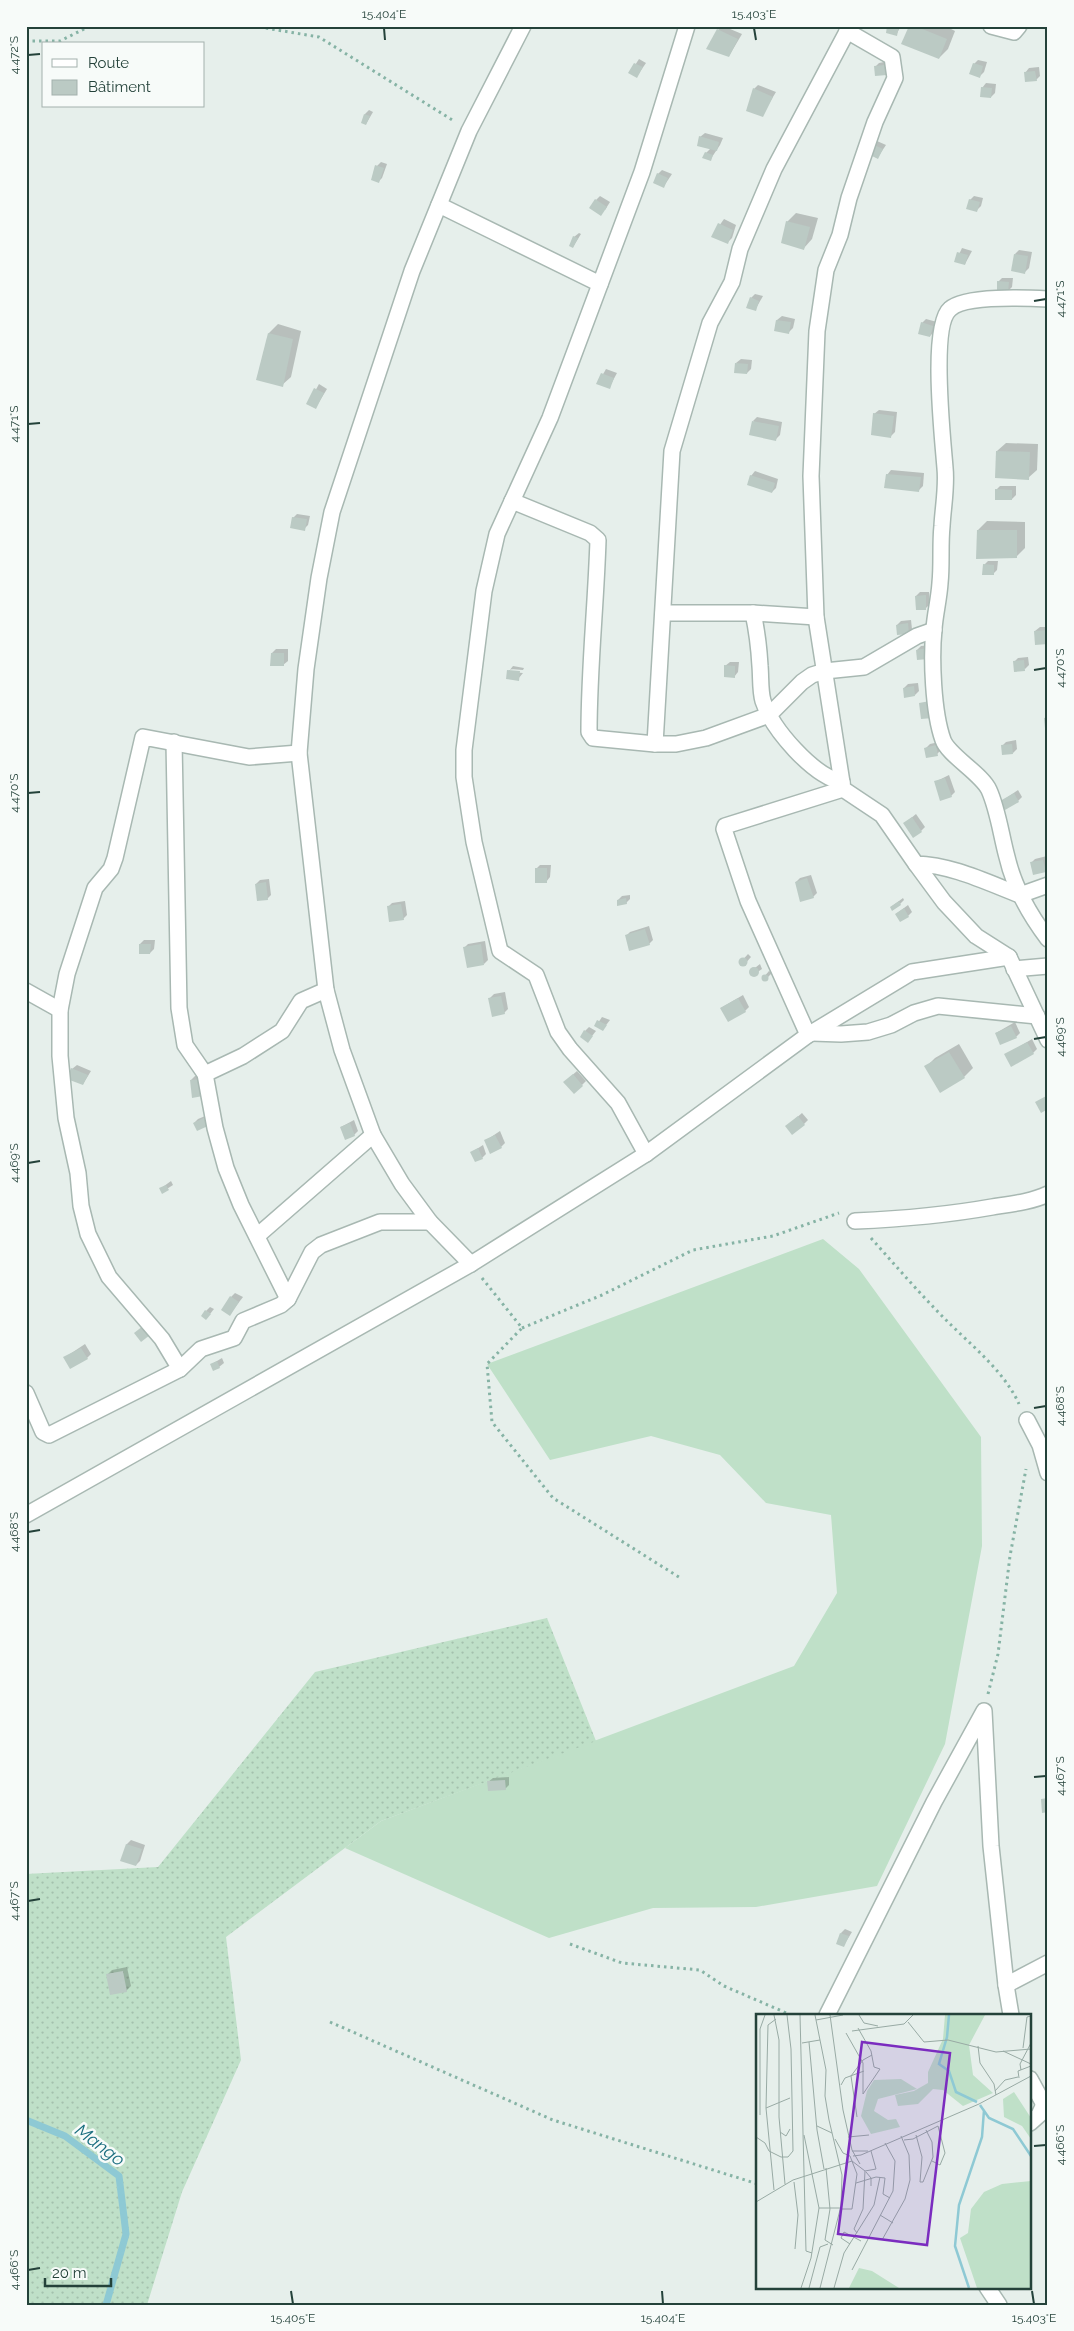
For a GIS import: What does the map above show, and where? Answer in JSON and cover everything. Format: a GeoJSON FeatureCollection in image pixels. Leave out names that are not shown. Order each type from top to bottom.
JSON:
{"type":"FeatureCollection","features":[{"type":"Feature","properties":{"kind":"street"},"geometry":{"type":"LineString","coordinates":[[471,1264],[430,1222],[402,1184],[373,1135],[342,1050],[326,990],[299,753],[306,669],[319,578],[332,512],[412,271],[469,131],[523,26]]}},
{"type":"Feature","properties":{"kind":"street"},"geometry":{"type":"LineString","coordinates":[[646,1154],[618,1103],[570,1050],[558,1032],[536,975],[500,951],[474,842],[464,777],[464,750],[484,591],[497,534],[550,418],[642,172],[687,26]]}},
{"type":"Feature","properties":{"kind":"street"},"geometry":{"type":"LineString","coordinates":[[991,26],[1014,32],[1018,26]]}},
{"type":"Feature","properties":{"kind":"street"},"geometry":{"type":"LineString","coordinates":[[655,744],[672,451],[710,322],[732,282],[740,249],[774,169],[849,29],[892,56],[895,78],[875,122],[860,164],[840,235],[826,270],[815,360],[811,476],[816,617],[842,786]]}},
{"type":"Feature","properties":{"kind":"street"},"geometry":{"type":"LineString","coordinates":[[439,205],[600,284]]}},
{"type":"Feature","properties":{"kind":"street"},"geometry":{"type":"LineString","coordinates":[[1048,299],[1018,297],[972,302],[949,309],[945,316],[942,328],[940,422],[946,470],[940,542],[940,583],[934,630],[934,691],[943,741],[989,788],[1007,859],[1020,895],[1036,924],[1048,939]]}},
{"type":"Feature","properties":{"kind":"street"},"geometry":{"type":"LineString","coordinates":[[512,502],[590,532],[598,540],[596,600],[589,680],[589,732],[593,738],[655,744],[676,744],[706,738],[769,715],[802,682],[812,675],[825,671],[864,667],[917,636],[934,630]]}},
{"type":"Feature","properties":{"kind":"street"},"geometry":{"type":"LineString","coordinates":[[663,613],[753,612],[816,617]]}},
{"type":"Feature","properties":{"kind":"street"},"geometry":{"type":"LineString","coordinates":[[753,612],[758,640],[762,700],[769,715],[803,757],[831,780],[882,815],[944,902],[976,936],[1012,963],[1048,1040]]}},
{"type":"Feature","properties":{"kind":"street"},"geometry":{"type":"LineString","coordinates":[[180,1369],[162,1339],[109,1277],[88,1234],[81,1206],[78,1173],[66,1118],[60,1056],[60,1010],[67,974],[95,888],[111,869],[115,858],[143,737],[249,757],[299,753]]}},
{"type":"Feature","properties":{"kind":"street"},"geometry":{"type":"LineString","coordinates":[[174,742],[178,1008],[185,1045],[205,1074],[215,1128],[226,1168],[288,1299]]}},
{"type":"Feature","properties":{"kind":"street"},"geometry":{"type":"LineString","coordinates":[[810,1034],[748,901],[724,829],[725,826],[842,786]]}},
{"type":"Feature","properties":{"kind":"street"},"geometry":{"type":"LineString","coordinates":[[916,864],[931,864],[954,870],[1020,895],[1048,884]]}},
{"type":"Feature","properties":{"kind":"street"},"geometry":{"type":"LineString","coordinates":[[26,1515],[471,1264],[646,1154],[810,1034],[912,972],[1012,963],[1048,966]]}},
{"type":"Feature","properties":{"kind":"street"},"geometry":{"type":"LineString","coordinates":[[205,1074],[243,1056],[282,1031],[301,1001],[326,990]]}},
{"type":"Feature","properties":{"kind":"street"},"geometry":{"type":"LineString","coordinates":[[26,991],[60,1010]]}},
{"type":"Feature","properties":{"kind":"street"},"geometry":{"type":"LineString","coordinates":[[810,1034],[868,1032],[892,1026],[914,1013],[938,1006],[979,1009],[999,1014],[1037,1016]]}},
{"type":"Feature","properties":{"kind":"street"},"geometry":{"type":"LineString","coordinates":[[257,1236],[373,1135]]}},
{"type":"Feature","properties":{"kind":"street"},"geometry":{"type":"LineString","coordinates":[[856,1221],[957,1213],[1008,1205],[1048,1194]]}},
{"type":"Feature","properties":{"kind":"street"},"geometry":{"type":"LineString","coordinates":[[26,1393],[43,1432],[49,1435],[180,1369],[201,1349],[234,1338],[243,1321],[281,1305],[288,1299],[312,1252],[321,1245],[380,1222],[430,1222]]}},
{"type":"Feature","properties":{"kind":"street"},"geometry":{"type":"LineString","coordinates":[[1027,1420],[1040,1445],[1048,1473]]}},
{"type":"Feature","properties":{"kind":"street"},"geometry":{"type":"LineString","coordinates":[[984,1711],[991,1846],[1011,2014]]}},
{"type":"Feature","properties":{"kind":"street"},"geometry":{"type":"LineString","coordinates":[[828,2014],[934,1802],[984,1711]]}},
{"type":"Feature","properties":{"kind":"street"},"geometry":{"type":"LineString","coordinates":[[1006,1985],[1048,1963]]}},
{"type":"Feature","properties":{"kind":"street"},"geometry":{"type":"LineString","coordinates":[[1032,2082],[1047,2103],[1032,2121]]}},
{"type":"Feature","properties":{"kind":"street"},"geometry":{"type":"LineString","coordinates":[[988,2288],[1000,2305]]}},
{"type":"Feature","properties":{"kind":"path"},"geometry":{"type":"LineString","coordinates":[[26,41],[60,41],[90,26]]}},
{"type":"Feature","properties":{"kind":"path"},"geometry":{"type":"LineString","coordinates":[[253,26],[318,37],[469,131]]}},
{"type":"Feature","properties":{"kind":"path"},"geometry":{"type":"LineString","coordinates":[[682,1579],[553,1498],[492,1422],[487,1364],[522,1328],[602,1295],[693,1250],[773,1236],[846,1211],[946,1320],[986,1358],[1015,1396],[1027,1420]]}},
{"type":"Feature","properties":{"kind":"path"},"geometry":{"type":"LineString","coordinates":[[471,1264],[522,1328]]}},
{"type":"Feature","properties":{"kind":"path"},"geometry":{"type":"LineString","coordinates":[[984,1711],[998,1654],[1010,1556],[1027,1463]]}},
{"type":"Feature","properties":{"kind":"path"},"geometry":{"type":"LineString","coordinates":[[570,1944],[622,1963],[700,1970],[724,1986],[789,2014]]}},
{"type":"Feature","properties":{"kind":"path"},"geometry":{"type":"LineString","coordinates":[[330,2022],[553,2120],[756,2183]]}},
{"type":"Feature","properties":{"kind":"green space"},"geometry":{"type":"Polygon","coordinates":[[[823,1239],[859,1269],[981,1437],[982,1546],[945,1744],[877,1886],[756,1907],[653,1908],[549,1938],[345,1848],[381,1821],[794,1666],[837,1593],[831,1515],[766,1503],[720,1455],[651,1436],[550,1460],[487,1364],[823,1239]]]}},
{"type":"Feature","properties":{"kind":"green space"},"geometry":{"type":"Polygon","coordinates":[[[547,1618],[596,1741],[381,1821],[226,1937],[241,2060],[182,2192],[147,2305],[26,2305],[26,1874],[158,1867],[315,1672],[547,1618]]]}},
{"type":"Feature","properties":{"kind":"building"},"geometry":{"type":"Polygon","coordinates":[[[887,26],[899,26],[897,36],[886,33],[887,26]]]}},
{"type":"Feature","properties":{"kind":"building"},"geometry":{"type":"Polygon","coordinates":[[[909,26],[915,26],[947,39],[939,59],[901,44],[909,26]]]}},
{"type":"Feature","properties":{"kind":"building"},"geometry":{"type":"Polygon","coordinates":[[[717,29],[738,39],[729,57],[706,49],[717,29]]]}},
{"type":"Feature","properties":{"kind":"building"},"geometry":{"type":"Polygon","coordinates":[[[634,63],[643,67],[637,78],[628,73],[634,63]]]}},
{"type":"Feature","properties":{"kind":"building"},"geometry":{"type":"Polygon","coordinates":[[[973,63],[983,66],[980,78],[969,74],[973,63]]]}},
{"type":"Feature","properties":{"kind":"building"},"geometry":{"type":"Polygon","coordinates":[[[885,65],[887,75],[875,76],[874,66],[885,65]]]}},
{"type":"Feature","properties":{"kind":"building"},"geometry":{"type":"Polygon","coordinates":[[[1035,71],[1037,81],[1025,82],[1024,72],[1035,71]]]}},
{"type":"Feature","properties":{"kind":"building"},"geometry":{"type":"Polygon","coordinates":[[[981,87],[992,88],[991,98],[980,97],[981,87]]]}},
{"type":"Feature","properties":{"kind":"building"},"geometry":{"type":"Polygon","coordinates":[[[753,88],[773,97],[763,117],[746,111],[753,88]]]}},
{"type":"Feature","properties":{"kind":"building"},"geometry":{"type":"Polygon","coordinates":[[[364,114],[370,116],[366,125],[361,123],[364,114]]]}},
{"type":"Feature","properties":{"kind":"building"},"geometry":{"type":"Polygon","coordinates":[[[699,136],[719,142],[717,151],[697,146],[699,136]]]}},
{"type":"Feature","properties":{"kind":"building"},"geometry":{"type":"Polygon","coordinates":[[[872,144],[883,149],[878,159],[868,154],[872,144]]]}},
{"type":"Feature","properties":{"kind":"building"},"geometry":{"type":"Polygon","coordinates":[[[705,152],[713,155],[711,161],[702,158],[705,152]]]}},
{"type":"Feature","properties":{"kind":"building"},"geometry":{"type":"Polygon","coordinates":[[[375,165],[384,168],[379,183],[371,180],[375,165]]]}},
{"type":"Feature","properties":{"kind":"building"},"geometry":{"type":"Polygon","coordinates":[[[657,173],[668,178],[664,188],[653,183],[657,173]]]}},
{"type":"Feature","properties":{"kind":"building"},"geometry":{"type":"Polygon","coordinates":[[[595,199],[607,207],[601,216],[589,208],[595,199]]]}},
{"type":"Feature","properties":{"kind":"building"},"geometry":{"type":"Polygon","coordinates":[[[969,199],[980,202],[977,212],[966,209],[969,199]]]}},
{"type":"Feature","properties":{"kind":"building"},"geometry":{"type":"Polygon","coordinates":[[[786,221],[810,227],[804,250],[781,243],[786,221]]]}},
{"type":"Feature","properties":{"kind":"building"},"geometry":{"type":"Polygon","coordinates":[[[718,223],[733,230],[728,244],[711,237],[718,223]]]}},
{"type":"Feature","properties":{"kind":"building"},"geometry":{"type":"Polygon","coordinates":[[[573,236],[578,238],[573,248],[569,246],[573,236]]]}},
{"type":"Feature","properties":{"kind":"building"},"geometry":{"type":"Polygon","coordinates":[[[957,252],[968,255],[965,265],[954,262],[957,252]]]}},
{"type":"Feature","properties":{"kind":"building"},"geometry":{"type":"Polygon","coordinates":[[[1014,254],[1028,256],[1025,274],[1011,271],[1014,254]]]}},
{"type":"Feature","properties":{"kind":"building"},"geometry":{"type":"Polygon","coordinates":[[[997,281],[1009,282],[1008,292],[997,292],[997,281]]]}},
{"type":"Feature","properties":{"kind":"building"},"geometry":{"type":"Polygon","coordinates":[[[750,297],[759,301],[756,311],[746,308],[750,297]]]}},
{"type":"Feature","properties":{"kind":"building"},"geometry":{"type":"Polygon","coordinates":[[[776,320],[791,322],[789,334],[774,331],[776,320]]]}},
{"type":"Feature","properties":{"kind":"building"},"geometry":{"type":"Polygon","coordinates":[[[921,322],[933,326],[930,337],[918,334],[921,322]]]}},
{"type":"Feature","properties":{"kind":"building"},"geometry":{"type":"Polygon","coordinates":[[[268,333],[293,339],[283,387],[256,380],[268,333]]]}},
{"type":"Feature","properties":{"kind":"building"},"geometry":{"type":"Polygon","coordinates":[[[735,363],[748,364],[747,374],[734,373],[735,363]]]}},
{"type":"Feature","properties":{"kind":"building"},"geometry":{"type":"Polygon","coordinates":[[[601,373],[614,378],[610,389],[596,384],[601,373]]]}},
{"type":"Feature","properties":{"kind":"building"},"geometry":{"type":"Polygon","coordinates":[[[314,388],[324,393],[316,409],[306,404],[314,388]]]}},
{"type":"Feature","properties":{"kind":"building"},"geometry":{"type":"Polygon","coordinates":[[[873,413],[894,416],[891,438],[871,435],[873,413]]]}},
{"type":"Feature","properties":{"kind":"building"},"geometry":{"type":"Polygon","coordinates":[[[752,421],[779,426],[776,441],[749,435],[752,421]]]}},
{"type":"Feature","properties":{"kind":"building"},"geometry":{"type":"Polygon","coordinates":[[[996,451],[1030,452],[1029,480],[995,478],[996,451]]]}},
{"type":"Feature","properties":{"kind":"building"},"geometry":{"type":"Polygon","coordinates":[[[886,474],[921,477],[919,492],[884,488],[886,474]]]}},
{"type":"Feature","properties":{"kind":"building"},"geometry":{"type":"Polygon","coordinates":[[[750,475],[775,483],[772,493],[747,485],[750,475]]]}},
{"type":"Feature","properties":{"kind":"building"},"geometry":{"type":"Polygon","coordinates":[[[995,489],[1012,490],[1012,500],[995,500],[995,489]]]}},
{"type":"Feature","properties":{"kind":"building"},"geometry":{"type":"Polygon","coordinates":[[[292,517],[307,519],[305,531],[290,528],[292,517]]]}},
{"type":"Feature","properties":{"kind":"building"},"geometry":{"type":"Polygon","coordinates":[[[977,530],[1017,530],[1017,558],[976,559],[977,530]]]}},
{"type":"Feature","properties":{"kind":"building"},"geometry":{"type":"Polygon","coordinates":[[[983,564],[994,565],[994,575],[982,575],[983,564]]]}},
{"type":"Feature","properties":{"kind":"building"},"geometry":{"type":"Polygon","coordinates":[[[926,595],[926,610],[916,610],[915,596],[926,595]]]}},
{"type":"Feature","properties":{"kind":"building"},"geometry":{"type":"Polygon","coordinates":[[[908,623],[909,634],[897,635],[896,625],[908,623]]]}},
{"type":"Feature","properties":{"kind":"building"},"geometry":{"type":"Polygon","coordinates":[[[1048,630],[1048,644],[1035,645],[1034,631],[1048,630]]]}},
{"type":"Feature","properties":{"kind":"building"},"geometry":{"type":"Polygon","coordinates":[[[927,648],[928,659],[917,660],[916,650],[927,648]]]}},
{"type":"Feature","properties":{"kind":"building"},"geometry":{"type":"Polygon","coordinates":[[[271,653],[284,653],[284,666],[270,666],[271,653]]]}},
{"type":"Feature","properties":{"kind":"building"},"geometry":{"type":"Polygon","coordinates":[[[1024,660],[1025,671],[1014,672],[1013,661],[1024,660]]]}},
{"type":"Feature","properties":{"kind":"building"},"geometry":{"type":"Polygon","coordinates":[[[724,665],[735,666],[735,678],[724,677],[724,665]]]}},
{"type":"Feature","properties":{"kind":"building"},"geometry":{"type":"Polygon","coordinates":[[[507,670],[520,671],[519,681],[506,679],[507,670]]]}},
{"type":"Feature","properties":{"kind":"building"},"geometry":{"type":"Polygon","coordinates":[[[914,686],[915,696],[904,698],[903,688],[914,686]]]}},
{"type":"Feature","properties":{"kind":"building"},"geometry":{"type":"Polygon","coordinates":[[[930,701],[933,718],[921,719],[919,703],[930,701]]]}},
{"type":"Feature","properties":{"kind":"building"},"geometry":{"type":"Polygon","coordinates":[[[1048,717],[1048,728],[1045,728],[1044,718],[1048,717]]]}},
{"type":"Feature","properties":{"kind":"building"},"geometry":{"type":"Polygon","coordinates":[[[1012,744],[1013,754],[1002,755],[1001,745],[1012,744]]]}},
{"type":"Feature","properties":{"kind":"building"},"geometry":{"type":"Polygon","coordinates":[[[936,745],[938,756],[926,758],[924,748],[936,745]]]}},
{"type":"Feature","properties":{"kind":"building"},"geometry":{"type":"Polygon","coordinates":[[[945,778],[952,797],[940,801],[934,781],[945,778]]]}},
{"type":"Feature","properties":{"kind":"building"},"geometry":{"type":"Polygon","coordinates":[[[1014,793],[1019,802],[1005,810],[1000,801],[1014,793]]]}},
{"type":"Feature","properties":{"kind":"building"},"geometry":{"type":"Polygon","coordinates":[[[912,817],[922,832],[913,838],[903,823],[912,817]]]}},
{"type":"Feature","properties":{"kind":"building"},"geometry":{"type":"Polygon","coordinates":[[[1043,860],[1046,872],[1033,875],[1030,862],[1043,860]]]}},
{"type":"Feature","properties":{"kind":"building"},"geometry":{"type":"Polygon","coordinates":[[[535,868],[547,868],[547,883],[535,883],[535,868]]]}},
{"type":"Feature","properties":{"kind":"building"},"geometry":{"type":"Polygon","coordinates":[[[807,878],[814,898],[800,902],[795,882],[807,878]]]}},
{"type":"Feature","properties":{"kind":"building"},"geometry":{"type":"Polygon","coordinates":[[[266,882],[268,900],[257,901],[255,884],[266,882]]]}},
{"type":"Feature","properties":{"kind":"building"},"geometry":{"type":"Polygon","coordinates":[[[626,898],[627,904],[617,906],[617,900],[626,898]]]}},
{"type":"Feature","properties":{"kind":"building"},"geometry":{"type":"Polygon","coordinates":[[[899,901],[901,905],[892,911],[890,907],[899,901]]]}},
{"type":"Feature","properties":{"kind":"building"},"geometry":{"type":"Polygon","coordinates":[[[401,904],[404,920],[389,922],[387,906],[401,904]]]}},
{"type":"Feature","properties":{"kind":"building"},"geometry":{"type":"Polygon","coordinates":[[[904,908],[909,917],[900,922],[895,914],[904,908]]]}},
{"type":"Feature","properties":{"kind":"building"},"geometry":{"type":"Polygon","coordinates":[[[645,929],[650,945],[629,951],[625,935],[645,929]]]}},
{"type":"Feature","properties":{"kind":"building"},"geometry":{"type":"Polygon","coordinates":[[[139,944],[151,944],[150,954],[139,954],[139,944]]]}},
{"type":"Feature","properties":{"kind":"building"},"geometry":{"type":"Polygon","coordinates":[[[481,944],[484,965],[467,968],[463,947],[481,944]]]}},
{"type":"Feature","properties":{"kind":"building"},"geometry":{"type":"Polygon","coordinates":[[[743,957],[748,962],[743,967],[738,962],[743,957]]]}},
{"type":"Feature","properties":{"kind":"building"},"geometry":{"type":"Polygon","coordinates":[[[754,967],[759,972],[754,977],[749,972],[754,967]]]}},
{"type":"Feature","properties":{"kind":"building"},"geometry":{"type":"Polygon","coordinates":[[[765,975],[768,978],[765,981],[762,978],[765,975]]]}},
{"type":"Feature","properties":{"kind":"building"},"geometry":{"type":"Polygon","coordinates":[[[501,996],[505,1014],[492,1017],[488,998],[501,996]]]}},
{"type":"Feature","properties":{"kind":"building"},"geometry":{"type":"Polygon","coordinates":[[[738,998],[746,1012],[728,1022],[720,1008],[738,998]]]}},
{"type":"Feature","properties":{"kind":"building"},"geometry":{"type":"Polygon","coordinates":[[[597,1020],[607,1025],[603,1031],[594,1026],[597,1020]]]}},
{"type":"Feature","properties":{"kind":"building"},"geometry":{"type":"Polygon","coordinates":[[[1011,1026],[1017,1038],[1000,1045],[995,1033],[1011,1026]]]}},
{"type":"Feature","properties":{"kind":"building"},"geometry":{"type":"Polygon","coordinates":[[[584,1030],[593,1036],[588,1043],[580,1037],[584,1030]]]}},
{"type":"Feature","properties":{"kind":"building"},"geometry":{"type":"Polygon","coordinates":[[[1027,1042],[1034,1054],[1011,1067],[1004,1054],[1027,1042]]]}},
{"type":"Feature","properties":{"kind":"building"},"geometry":{"type":"Polygon","coordinates":[[[949,1052],[965,1078],[940,1093],[924,1066],[949,1052]]]}},
{"type":"Feature","properties":{"kind":"building"},"geometry":{"type":"Polygon","coordinates":[[[71,1068],[88,1075],[83,1085],[67,1079],[71,1068]]]}},
{"type":"Feature","properties":{"kind":"building"},"geometry":{"type":"Polygon","coordinates":[[[573,1074],[583,1086],[574,1094],[563,1082],[573,1074]]]}},
{"type":"Feature","properties":{"kind":"building"},"geometry":{"type":"Polygon","coordinates":[[[201,1079],[203,1096],[192,1098],[190,1080],[201,1079]]]}},
{"type":"Feature","properties":{"kind":"building"},"geometry":{"type":"Polygon","coordinates":[[[1048,1095],[1048,1109],[1041,1113],[1035,1102],[1048,1095]]]}},
{"type":"Feature","properties":{"kind":"building"},"geometry":{"type":"Polygon","coordinates":[[[798,1116],[805,1125],[792,1135],[785,1126],[798,1116]]]}},
{"type":"Feature","properties":{"kind":"building"},"geometry":{"type":"Polygon","coordinates":[[[206,1117],[210,1125],[197,1131],[193,1123],[206,1117]]]}},
{"type":"Feature","properties":{"kind":"building"},"geometry":{"type":"Polygon","coordinates":[[[350,1123],[355,1136],[345,1140],[340,1127],[350,1123]]]}},
{"type":"Feature","properties":{"kind":"building"},"geometry":{"type":"Polygon","coordinates":[[[495,1135],[502,1148],[490,1154],[484,1140],[495,1135]]]}},
{"type":"Feature","properties":{"kind":"building"},"geometry":{"type":"Polygon","coordinates":[[[478,1148],[483,1159],[475,1162],[470,1152],[478,1148]]]}},
{"type":"Feature","properties":{"kind":"building"},"geometry":{"type":"Polygon","coordinates":[[[166,1185],[169,1190],[162,1194],[159,1188],[166,1185]]]}},
{"type":"Feature","properties":{"kind":"building"},"geometry":{"type":"Polygon","coordinates":[[[230,1296],[239,1302],[230,1316],[221,1310],[230,1296]]]}},
{"type":"Feature","properties":{"kind":"building"},"geometry":{"type":"Polygon","coordinates":[[[205,1310],[211,1314],[206,1320],[201,1316],[205,1310]]]}},
{"type":"Feature","properties":{"kind":"building"},"geometry":{"type":"Polygon","coordinates":[[[143,1326],[150,1335],[141,1342],[134,1333],[143,1326]]]}},
{"type":"Feature","properties":{"kind":"building"},"geometry":{"type":"Polygon","coordinates":[[[81,1348],[88,1359],[70,1369],[63,1357],[81,1348]]]}},
{"type":"Feature","properties":{"kind":"building"},"geometry":{"type":"Polygon","coordinates":[[[217,1361],[220,1368],[213,1371],[210,1364],[217,1361]]]}},
{"type":"Feature","properties":{"kind":"building"},"geometry":{"type":"Polygon","coordinates":[[[505,1780],[506,1790],[488,1791],[487,1781],[505,1780]]]}},
{"type":"Feature","properties":{"kind":"building"},"geometry":{"type":"Polygon","coordinates":[[[1048,1798],[1048,1812],[1042,1813],[1041,1799],[1048,1798]]]}},
{"type":"Feature","properties":{"kind":"building"},"geometry":{"type":"Polygon","coordinates":[[[126,1844],[142,1849],[136,1866],[120,1861],[126,1844]]]}},
{"type":"Feature","properties":{"kind":"building"},"geometry":{"type":"Polygon","coordinates":[[[840,1933],[849,1936],[844,1947],[836,1944],[840,1933]]]}},
{"type":"Feature","properties":{"kind":"building"},"geometry":{"type":"Polygon","coordinates":[[[123,1971],[127,1992],[110,1995],[106,1974],[123,1971]]]}},
{"type":"Feature","properties":{"kind":"waterway","name":"Mango"},"geometry":{"type":"LineString","coordinates":[[26,2120],[65,2136],[119,2176],[126,2234],[106,2305]]}}]}
